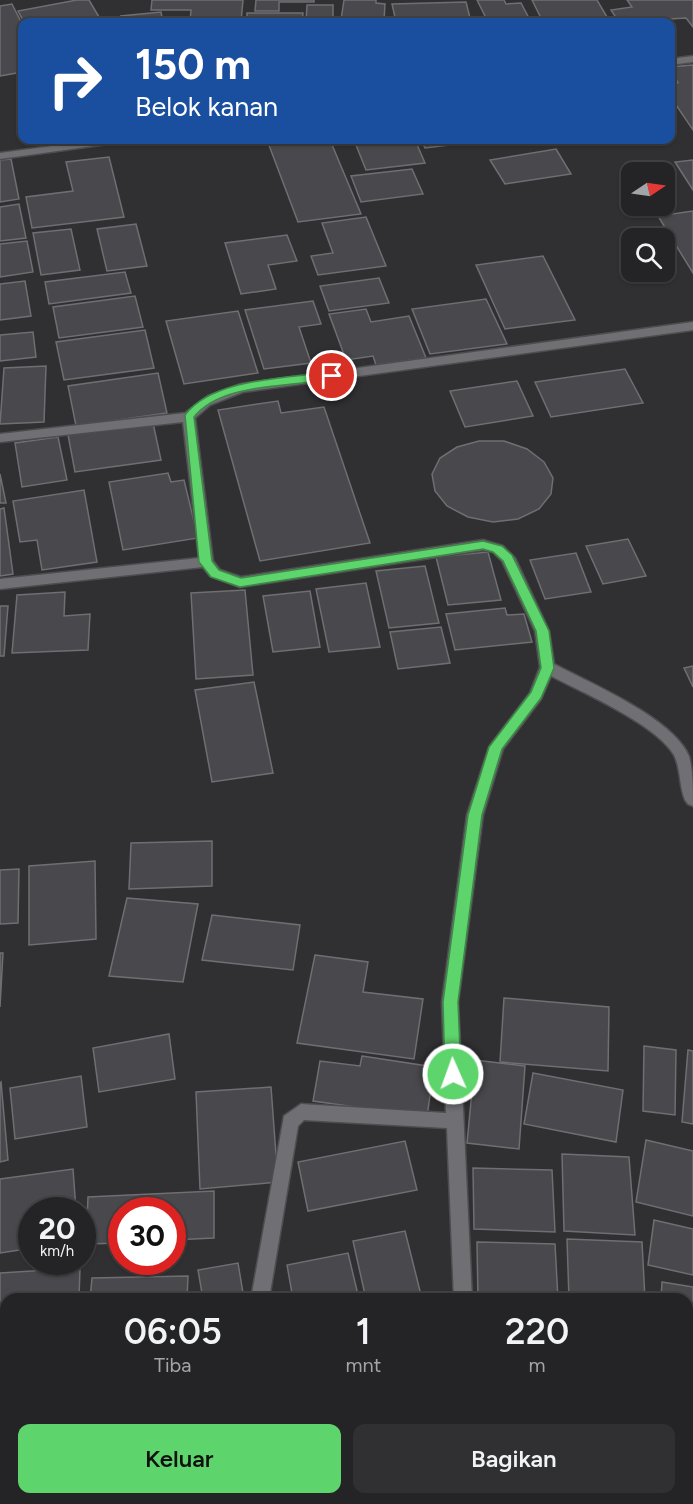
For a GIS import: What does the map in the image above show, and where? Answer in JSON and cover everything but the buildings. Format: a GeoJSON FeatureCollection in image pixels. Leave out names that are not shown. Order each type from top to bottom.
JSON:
{"type":"FeatureCollection","features":[{"type":"Feature","properties":{"kind":"street"},"geometry":{"type":"LineString","coordinates":[[675,61],[693,59]]}},
{"type":"Feature","properties":{"kind":"street"},"geometry":{"type":"LineString","coordinates":[[0,156],[86,144]]}},
{"type":"Feature","properties":{"kind":"street"},"geometry":{"type":"LineString","coordinates":[[463,1293],[450,1002],[475,815],[496,747],[536,694],[547,668],[542,631],[508,558],[498,549],[483,545],[240,582],[215,573],[206,562],[189,417],[198,404],[241,388],[693,326]]}},
{"type":"Feature","properties":{"kind":"street"},"geometry":{"type":"LineString","coordinates":[[0,438],[189,417]]}},
{"type":"Feature","properties":{"kind":"street"},"geometry":{"type":"LineString","coordinates":[[0,584],[206,562]]}},
{"type":"Feature","properties":{"kind":"street"},"geometry":{"type":"LineString","coordinates":[[547,668],[648,723],[680,752],[686,782],[693,800]]}},
{"type":"Feature","properties":{"kind":"street"},"geometry":{"type":"LineString","coordinates":[[261,1293],[290,1122],[301,1112],[455,1121]]}},
{"type":"Feature","properties":{"kind":"route"},"geometry":{"type":"LineString","coordinates":[[332,376],[241,388],[198,404],[189,417],[206,562],[215,573],[240,582],[483,545],[498,549],[508,558],[542,631],[547,668],[536,694],[496,747],[475,815],[450,1002],[453,1074]]}}]}
